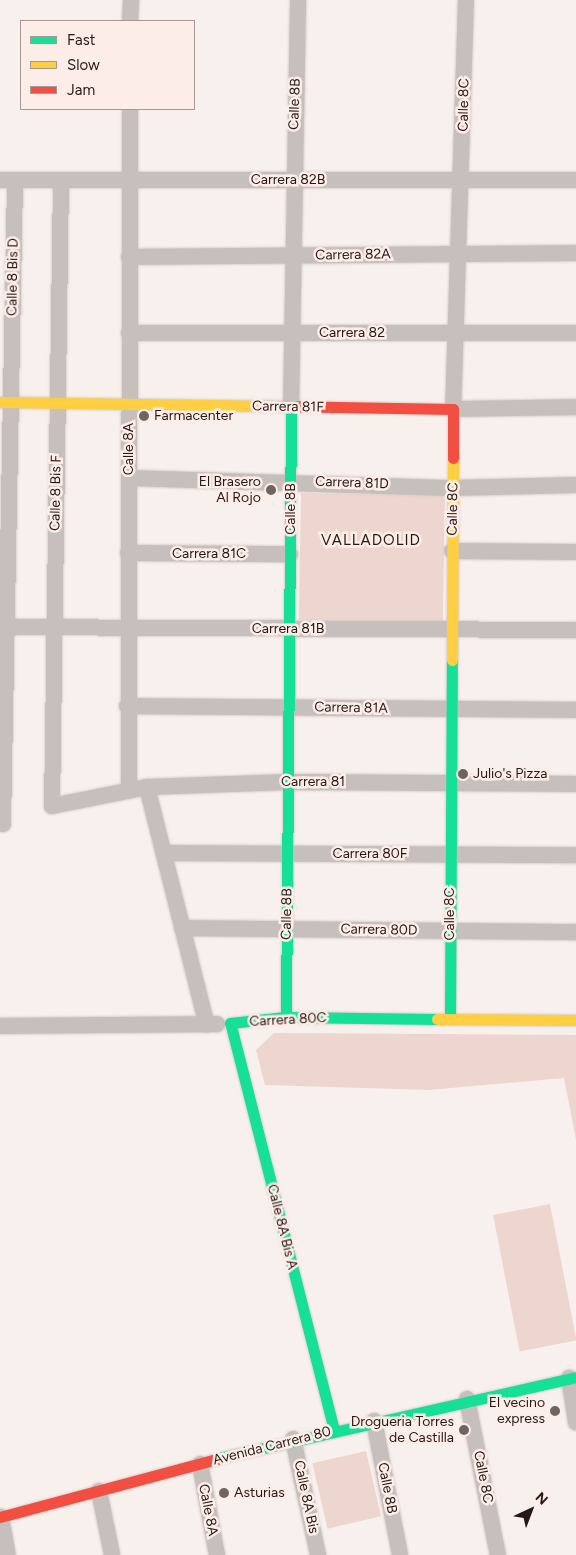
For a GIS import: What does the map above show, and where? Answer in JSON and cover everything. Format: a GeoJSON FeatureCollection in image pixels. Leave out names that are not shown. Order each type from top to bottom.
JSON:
{"type":"FeatureCollection","features":[{"type":"Feature","properties":{"kind":"street"},"geometry":{"type":"LineString","coordinates":[[130,0],[130,20]]}},
{"type":"Feature","properties":{"kind":"street","name":"Calle 8B"},"geometry":{"type":"LineString","coordinates":[[286,1017],[293,180],[298,0]]}},
{"type":"Feature","properties":{"kind":"street","name":"Calle 8C"},"geometry":{"type":"LineString","coordinates":[[450,1019],[454,333],[462,180],[466,0]]}},
{"type":"Feature","properties":{"kind":"street","name":"Calle 8A"},"geometry":{"type":"LineString","coordinates":[[129,789],[127,706],[130,110]]}},
{"type":"Feature","properties":{"kind":"street","name":"Carrera 82B"},"geometry":{"type":"LineString","coordinates":[[8,180],[576,180]]}},
{"type":"Feature","properties":{"kind":"street","name":"Calle 8 Bis D"},"geometry":{"type":"LineString","coordinates":[[2,824],[2,627],[8,180]]}},
{"type":"Feature","properties":{"kind":"street","name":"Calle 8 Bis F"},"geometry":{"type":"LineString","coordinates":[[52,806],[61,180]]}},
{"type":"Feature","properties":{"kind":"street","name":"Carrera 82A"},"geometry":{"type":"LineString","coordinates":[[129,257],[576,254]]}},
{"type":"Feature","properties":{"kind":"street","name":"Carrera 82"},"geometry":{"type":"LineString","coordinates":[[129,333],[576,333]]}},
{"type":"Feature","properties":{"kind":"street","name":"Carrera 81F"},"geometry":{"type":"LineString","coordinates":[[6,402],[454,409],[576,407]]}},
{"type":"Feature","properties":{"kind":"street","name":"Carrera 81D"},"geometry":{"type":"LineString","coordinates":[[129,478],[291,481],[453,488],[576,485]]}},
{"type":"Feature","properties":{"kind":"street"},"geometry":{"type":"LineString","coordinates":[[452,551],[576,552]]}},
{"type":"Feature","properties":{"kind":"street","name":"Carrera 81C"},"geometry":{"type":"LineString","coordinates":[[128,553],[290,554]]}},
{"type":"Feature","properties":{"kind":"street","name":"Carrera 81B"},"geometry":{"type":"LineString","coordinates":[[2,627],[576,630]]}},
{"type":"Feature","properties":{"kind":"street","name":"Carrera 81A"},"geometry":{"type":"LineString","coordinates":[[127,706],[576,710]]}},
{"type":"Feature","properties":{"kind":"street","name":"Carrera 81"},"geometry":{"type":"LineString","coordinates":[[52,806],[129,789],[147,787],[288,782],[576,784]]}},
{"type":"Feature","properties":{"kind":"street"},"geometry":{"type":"LineString","coordinates":[[147,787],[207,1025]]}},
{"type":"Feature","properties":{"kind":"street","name":"Carrera 80F"},"geometry":{"type":"LineString","coordinates":[[164,853],[576,855]]}},
{"type":"Feature","properties":{"kind":"street","name":"Carrera 80D"},"geometry":{"type":"LineString","coordinates":[[182,928],[576,932]]}},
{"type":"Feature","properties":{"kind":"street","name":"Carrera 80C"},"geometry":{"type":"LineString","coordinates":[[0,1026],[207,1025],[286,1017],[576,1020]]}},
{"type":"Feature","properties":{"kind":"street","name":"Calle 8A Bis A"},"geometry":{"type":"LineString","coordinates":[[230,1024],[334,1430]]}},
{"type":"Feature","properties":{"kind":"street"},"geometry":{"type":"LineString","coordinates":[[573,1377],[576,1422]]}},
{"type":"Feature","properties":{"kind":"street","name":"Avenida Carrera 80"},"geometry":{"type":"LineString","coordinates":[[0,1517],[293,1439],[573,1377]]}},
{"type":"Feature","properties":{"kind":"street","name":"Calle 8C"},"geometry":{"type":"LineString","coordinates":[[467,1399],[498,1555]]}},
{"type":"Feature","properties":{"kind":"street","name":"Calle 8B"},"geometry":{"type":"LineString","coordinates":[[374,1421],[400,1555]]}},
{"type":"Feature","properties":{"kind":"street","name":"Calle 8A Bis"},"geometry":{"type":"LineString","coordinates":[[293,1439],[318,1555]]}},
{"type":"Feature","properties":{"kind":"street","name":"Calle 8A"},"geometry":{"type":"LineString","coordinates":[[200,1464],[217,1555]]}},
{"type":"Feature","properties":{"kind":"street"},"geometry":{"type":"LineString","coordinates":[[99,1491],[112,1555]]}},
{"type":"Feature","properties":{"kind":"street"},"geometry":{"type":"LineString","coordinates":[[0,1517],[8,1555]]}},
{"type":"Feature","properties":{"kind":"shaded area"},"geometry":{"type":"Polygon","coordinates":[[[301,493],[445,496],[443,624],[299,622],[301,493]]]}},
{"type":"Feature","properties":{"kind":"shaded area"},"geometry":{"type":"Polygon","coordinates":[[[274,1033],[576,1035],[576,1140],[564,1078],[429,1090],[265,1085],[256,1050],[274,1033]]]}},
{"type":"Feature","properties":{"kind":"shaded area"},"geometry":{"type":"Polygon","coordinates":[[[550,1204],[576,1341],[520,1352],[493,1215],[550,1204]]]}},
{"type":"Feature","properties":{"kind":"shaded area"},"geometry":{"type":"Polygon","coordinates":[[[366,1451],[381,1516],[327,1529],[312,1463],[366,1451]]]}},
{"type":"Feature","properties":{"kind":"traffic: fast"},"geometry":{"type":"LineString","coordinates":[[286,1017],[291,407]]}},
{"type":"Feature","properties":{"kind":"traffic: fast"},"geometry":{"type":"LineString","coordinates":[[450,1019],[452,660]]}},
{"type":"Feature","properties":{"kind":"traffic: fast"},"geometry":{"type":"LineString","coordinates":[[334,1430],[230,1023],[286,1017],[437,1019]]}},
{"type":"Feature","properties":{"kind":"traffic: fast"},"geometry":{"type":"LineString","coordinates":[[220,1458],[576,1377]]}},
{"type":"Feature","properties":{"kind":"traffic: slow"},"geometry":{"type":"LineString","coordinates":[[0,402],[278,406]]}},
{"type":"Feature","properties":{"kind":"traffic: slow"},"geometry":{"type":"LineString","coordinates":[[452,660],[453,458]]}},
{"type":"Feature","properties":{"kind":"traffic: slow"},"geometry":{"type":"LineString","coordinates":[[437,1019],[576,1020]]}},
{"type":"Feature","properties":{"kind":"traffic: jam"},"geometry":{"type":"LineString","coordinates":[[278,406],[453,409],[453,458]]}},
{"type":"Feature","properties":{"kind":"traffic: jam"},"geometry":{"type":"LineString","coordinates":[[0,1517],[220,1458]]}},
{"type":"Feature","properties":{"kind":"place","name":"Farmacenter"},"geometry":{"type":"Point","coordinates":[144,416]}},
{"type":"Feature","properties":{"kind":"place","name":"El Brasero Al Rojo"},"geometry":{"type":"Point","coordinates":[271,490]}},
{"type":"Feature","properties":{"kind":"place","name":"Julio's Pizza"},"geometry":{"type":"Point","coordinates":[463,774]}},
{"type":"Feature","properties":{"kind":"place","name":"El vecino express"},"geometry":{"type":"Point","coordinates":[555,1411]}},
{"type":"Feature","properties":{"kind":"place","name":"Drogueria Torres de Castilla"},"geometry":{"type":"Point","coordinates":[464,1430]}},
{"type":"Feature","properties":{"kind":"place","name":"Asturias"},"geometry":{"type":"Point","coordinates":[224,1493]}},
{"type":"Feature","properties":{"kind":"district","name":"VALLADOLID"},"geometry":{"type":"Point","coordinates":[371,541]}}]}
